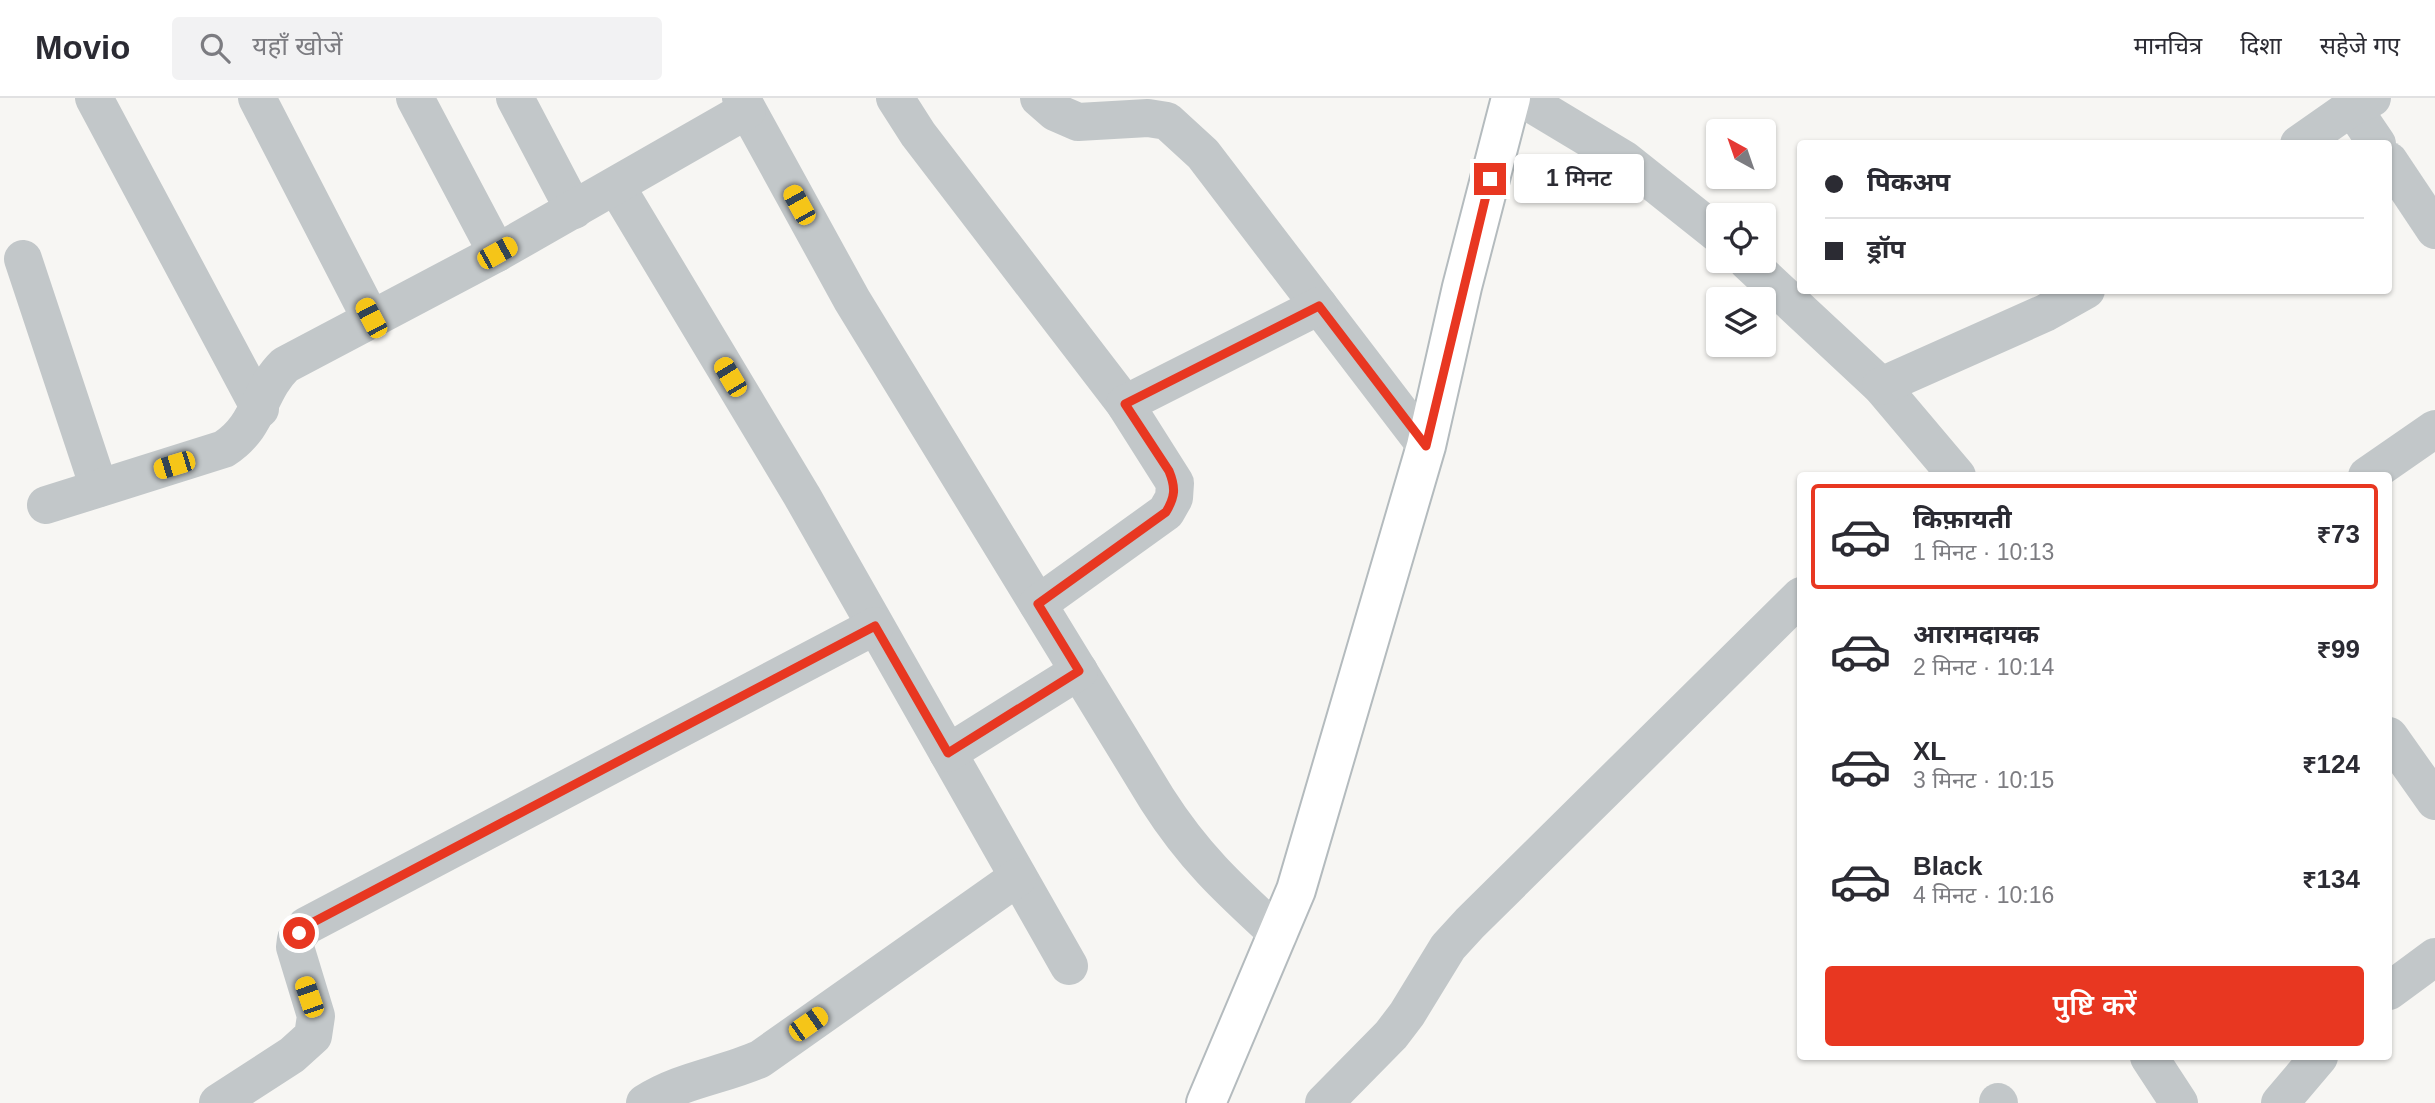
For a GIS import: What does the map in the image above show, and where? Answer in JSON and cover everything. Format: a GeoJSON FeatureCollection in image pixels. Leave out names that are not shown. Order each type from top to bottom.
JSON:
{"type":"FeatureCollection","features":[{"type":"Feature","properties":{"kind":"street"},"geometry":{"type":"LineString","coordinates":[[94,98],[260,409]]}},
{"type":"Feature","properties":{"kind":"street"},"geometry":{"type":"LineString","coordinates":[[257,98],[371,318]]}},
{"type":"Feature","properties":{"kind":"street"},"geometry":{"type":"LineString","coordinates":[[415,98],[497,253]]}},
{"type":"Feature","properties":{"kind":"street"},"geometry":{"type":"LineString","coordinates":[[515,98],[573,210]]}},
{"type":"Feature","properties":{"kind":"street"},"geometry":{"type":"LineString","coordinates":[[895,98],[918,134],[1125,404],[1175,483],[1174,498],[1166,512],[1038,604]]}},
{"type":"Feature","properties":{"kind":"street"},"geometry":{"type":"LineString","coordinates":[[1039,98],[1055,112],[1078,122],[1148,118],[1175,126],[1203,154],[1426,446]]}},
{"type":"Feature","properties":{"kind":"street"},"geometry":{"type":"LineString","coordinates":[[1206,1103],[1296,890],[1426,446],[1462,287],[1511,98]]}},
{"type":"Feature","properties":{"kind":"street"},"geometry":{"type":"LineString","coordinates":[[1522,98],[1625,160],[1706,224]]}},
{"type":"Feature","properties":{"kind":"street"},"geometry":{"type":"LineString","coordinates":[[2305,140],[2362,102],[2376,140]]}},
{"type":"Feature","properties":{"kind":"street"},"geometry":{"type":"LineString","coordinates":[[46,505],[225,449],[248,430],[270,384],[285,365],[497,253],[616,186],[744,104],[852,300],[1186,844],[1217,879],[1278,934]]}},
{"type":"Feature","properties":{"kind":"street"},"geometry":{"type":"LineString","coordinates":[[2392,166],[2435,230]]}},
{"type":"Feature","properties":{"kind":"street"},"geometry":{"type":"LineString","coordinates":[[616,186],[875,626],[1069,966]]}},
{"type":"Feature","properties":{"kind":"street"},"geometry":{"type":"LineString","coordinates":[[23,259],[99,488]]}},
{"type":"Feature","properties":{"kind":"street"},"geometry":{"type":"LineString","coordinates":[[1760,273],[1881,386],[1941,469]]}},
{"type":"Feature","properties":{"kind":"street"},"geometry":{"type":"LineString","coordinates":[[1881,386],[2045,313],[2079,294]]}},
{"type":"Feature","properties":{"kind":"street"},"geometry":{"type":"LineString","coordinates":[[1125,404],[1319,306]]}},
{"type":"Feature","properties":{"kind":"street"},"geometry":{"type":"LineString","coordinates":[[2373,472],[2435,429]]}},
{"type":"Feature","properties":{"kind":"street"},"geometry":{"type":"LineString","coordinates":[[1324,1103],[1391,1035],[1407,1014],[1447,947],[1797,600]]}},
{"type":"Feature","properties":{"kind":"street"},"geometry":{"type":"LineString","coordinates":[[218,1103],[292,1055],[313,1036],[316,1016],[295,947],[299,933],[306,926],[875,626]]}},
{"type":"Feature","properties":{"kind":"street"},"geometry":{"type":"LineString","coordinates":[[948,753],[1079,671]]}},
{"type":"Feature","properties":{"kind":"street"},"geometry":{"type":"LineString","coordinates":[[2392,740],[2435,801]]}},
{"type":"Feature","properties":{"kind":"street"},"geometry":{"type":"LineString","coordinates":[[645,1103],[673,1086],[715,1090],[735,1070],[760,1059],[1018,877]]}},
{"type":"Feature","properties":{"kind":"street"},"geometry":{"type":"LineString","coordinates":[[2392,989],[2435,957]]}},
{"type":"Feature","properties":{"kind":"street"},"geometry":{"type":"LineString","coordinates":[[2151,1060],[2179,1103]]}},
{"type":"Feature","properties":{"kind":"street"},"geometry":{"type":"LineString","coordinates":[[2280,1103],[2316,1060]]}},
{"type":"Feature","properties":{"kind":"route"},"geometry":{"type":"LineString","coordinates":[[299,933],[306,926],[875,626],[948,753],[1079,671],[1038,604],[1166,512],[1174,498],[1175,483],[1169,471],[1125,404],[1319,306],[1426,446],[1490,179]]}}]}
